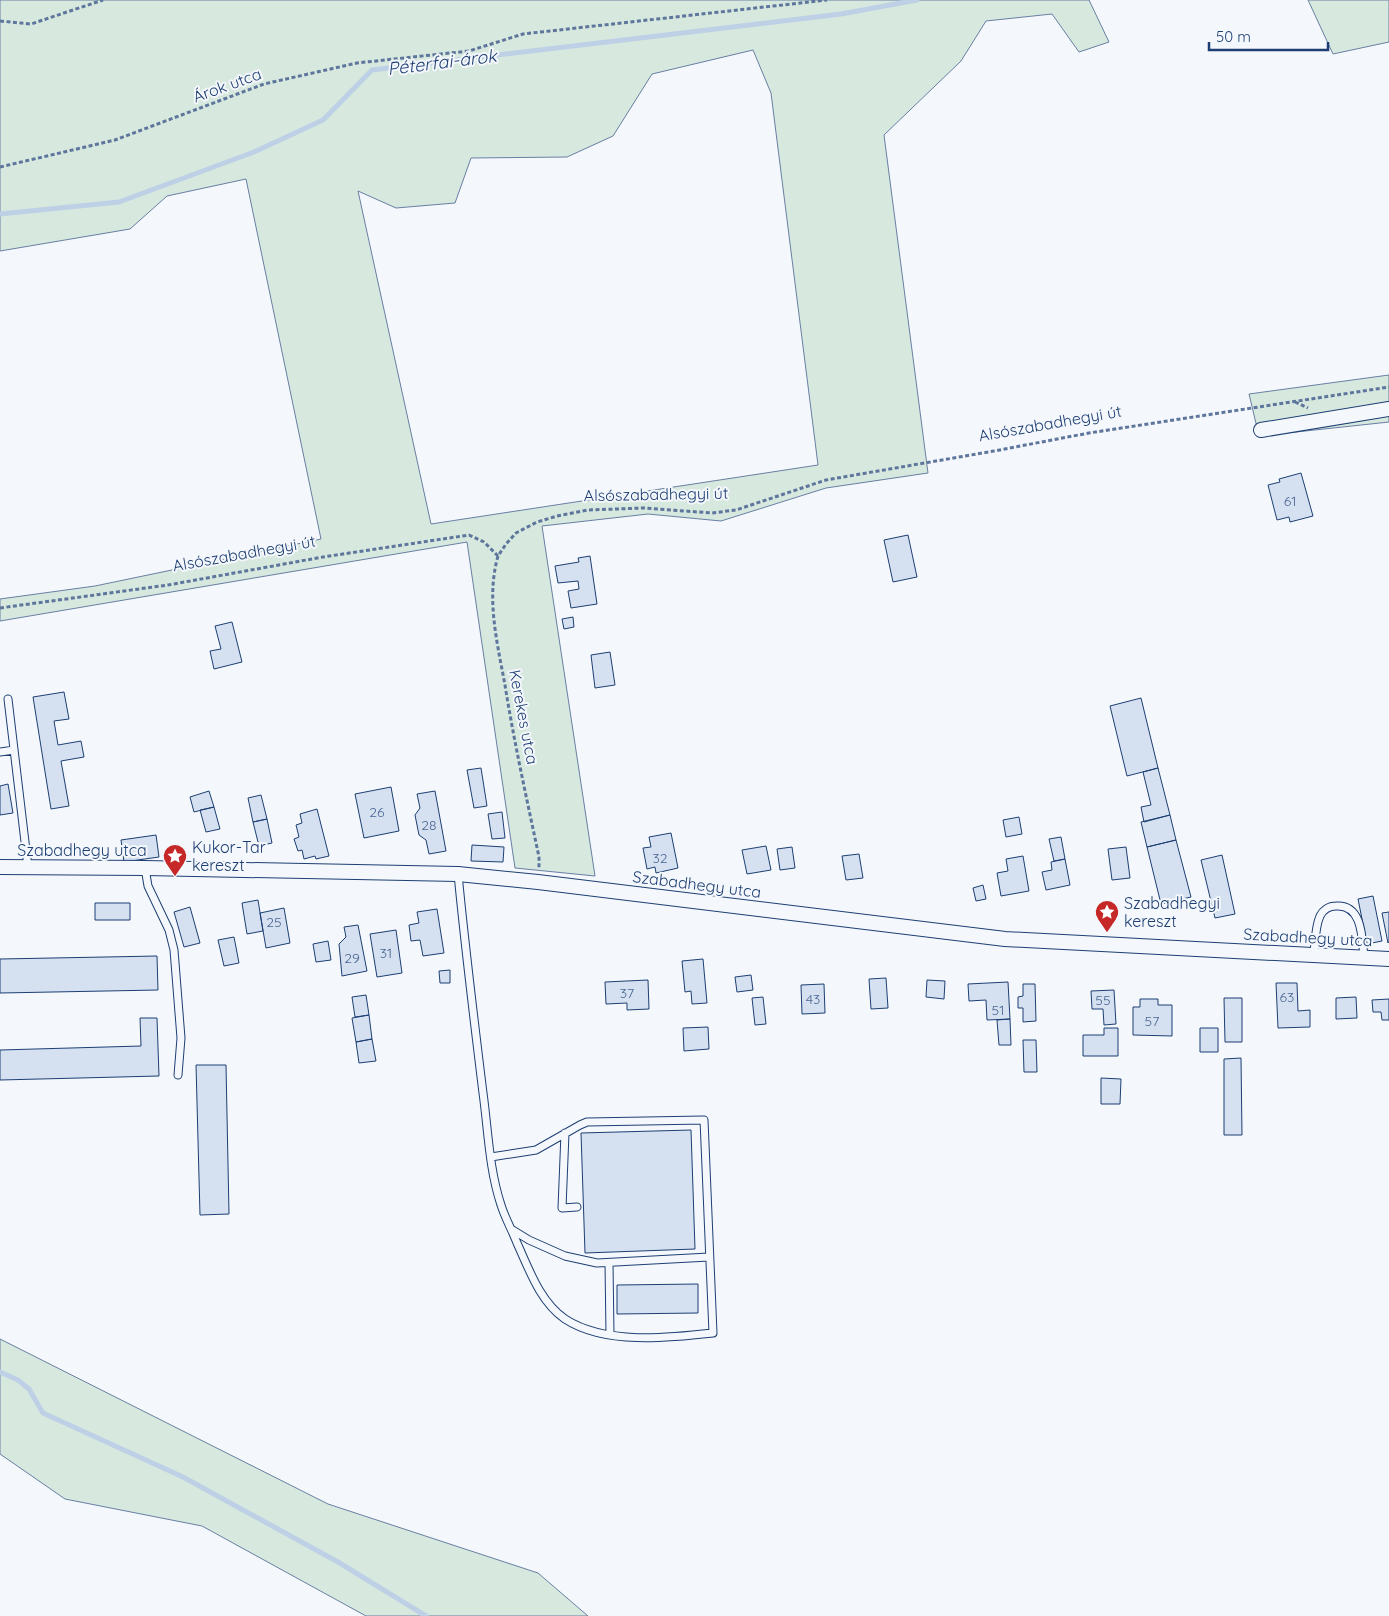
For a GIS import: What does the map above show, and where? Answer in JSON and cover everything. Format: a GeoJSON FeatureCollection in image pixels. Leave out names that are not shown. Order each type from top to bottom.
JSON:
{"type":"FeatureCollection","features":[{"type":"Feature","properties":{"kind":"street"},"geometry":{"type":"LineString","coordinates":[[1261,430],[1389,409]]}},
{"type":"Feature","properties":{"kind":"street","name":"Szabadhegy utca"},"geometry":{"type":"LineString","coordinates":[[0,867],[458,874],[1005,939],[1389,959]]}},
{"type":"Feature","properties":{"kind":"lane"},"geometry":{"type":"LineString","coordinates":[[8,699],[28,867]]}},
{"type":"Feature","properties":{"kind":"lane"},"geometry":{"type":"LineString","coordinates":[[0,752],[14,750]]}},
{"type":"Feature","properties":{"kind":"lane"},"geometry":{"type":"LineString","coordinates":[[145,868],[148,886],[169,930],[174,950],[180,1038],[178,1075]]}},
{"type":"Feature","properties":{"kind":"lane"},"geometry":{"type":"LineString","coordinates":[[458,874],[470,994],[491,1157],[501,1205],[538,1288],[554,1309],[565,1319],[591,1330],[610,1334],[653,1338],[713,1333],[704,1120],[587,1122],[536,1150],[491,1157]]}},
{"type":"Feature","properties":{"kind":"lane"},"geometry":{"type":"LineString","coordinates":[[1314,955],[1321,915],[1329,907],[1338,906],[1350,908],[1358,918],[1364,958]]}},
{"type":"Feature","properties":{"kind":"lane"},"geometry":{"type":"LineString","coordinates":[[565,1133],[562,1208],[577,1207]]}},
{"type":"Feature","properties":{"kind":"lane"},"geometry":{"type":"LineString","coordinates":[[511,1229],[529,1240],[566,1256],[597,1263],[709,1256]]}},
{"type":"Feature","properties":{"kind":"lane"},"geometry":{"type":"LineString","coordinates":[[609,1263],[610,1334]]}},
{"type":"Feature","properties":{"kind":"path"},"geometry":{"type":"LineString","coordinates":[[0,21],[31,24],[103,0]]}},
{"type":"Feature","properties":{"kind":"path","name":"Árok utca"},"geometry":{"type":"LineString","coordinates":[[0,167],[115,140],[264,84],[357,63],[469,51],[523,34],[827,0]]}},
{"type":"Feature","properties":{"kind":"path","name":"Alsószabadhegyi út"},"geometry":{"type":"LineString","coordinates":[[0,608],[168,585],[332,555],[469,536],[484,542],[498,556],[516,533],[537,522],[588,510],[644,508],[712,513],[736,510],[826,480],[1089,433],[1389,387]]}},
{"type":"Feature","properties":{"kind":"path","name":"Kerekes utca"},"geometry":{"type":"LineString","coordinates":[[498,556],[492,599],[494,626],[539,857],[538,882]]}},
{"type":"Feature","properties":{"kind":"shaded area"},"geometry":{"type":"Polygon","coordinates":[[[0,0],[1089,0],[1109,42],[1079,52],[1052,14],[986,21],[961,61],[884,135],[928,473],[826,488],[721,521],[648,514],[542,526],[595,876],[515,868],[467,542],[0,621],[0,599],[95,586],[321,539],[246,179],[167,196],[130,229],[0,251],[0,0]],[[753,50],[652,74],[613,136],[567,157],[471,158],[455,203],[396,208],[358,191],[431,524],[818,465],[771,93],[753,50]]]}},
{"type":"Feature","properties":{"kind":"shaded area"},"geometry":{"type":"Polygon","coordinates":[[[1308,0],[1389,0],[1389,42],[1333,54],[1308,0]]]}},
{"type":"Feature","properties":{"kind":"shaded area"},"geometry":{"type":"Polygon","coordinates":[[[1389,375],[1389,422],[1259,436],[1249,394],[1389,375]]]}},
{"type":"Feature","properties":{"kind":"shaded area"},"geometry":{"type":"Polygon","coordinates":[[[0,1339],[328,1504],[538,1573],[588,1616],[366,1616],[202,1526],[65,1499],[0,1454],[0,1339]]]}},
{"type":"Feature","properties":{"kind":"building"},"geometry":{"type":"Polygon","coordinates":[[[1301,473],[1313,516],[1290,522],[1289,517],[1277,520],[1268,485],[1280,482],[1279,479],[1301,473]]]}},
{"type":"Feature","properties":{"kind":"building"},"geometry":{"type":"Polygon","coordinates":[[[908,535],[917,577],[893,582],[884,540],[908,535]]]}},
{"type":"Feature","properties":{"kind":"building"},"geometry":{"type":"Polygon","coordinates":[[[590,556],[597,604],[571,608],[568,591],[579,589],[578,581],[558,583],[555,566],[579,562],[578,558],[590,556]]]}},
{"type":"Feature","properties":{"kind":"building"},"geometry":{"type":"Polygon","coordinates":[[[573,617],[574,627],[564,629],[562,619],[573,617]]]}},
{"type":"Feature","properties":{"kind":"building"},"geometry":{"type":"Polygon","coordinates":[[[232,622],[242,662],[214,669],[210,651],[221,649],[215,626],[232,622]]]}},
{"type":"Feature","properties":{"kind":"building"},"geometry":{"type":"Polygon","coordinates":[[[610,652],[615,685],[595,688],[591,655],[610,652]]]}},
{"type":"Feature","properties":{"kind":"building"},"geometry":{"type":"Polygon","coordinates":[[[64,692],[69,719],[54,721],[58,745],[81,741],[84,757],[61,761],[69,806],[51,809],[33,697],[64,692]]]}},
{"type":"Feature","properties":{"kind":"building"},"geometry":{"type":"Polygon","coordinates":[[[1141,698],[1158,768],[1127,776],[1110,706],[1141,698]]]}},
{"type":"Feature","properties":{"kind":"building"},"geometry":{"type":"Polygon","coordinates":[[[481,768],[487,806],[474,808],[467,770],[481,768]]]}},
{"type":"Feature","properties":{"kind":"building"},"geometry":{"type":"Polygon","coordinates":[[[1158,768],[1170,815],[1144,822],[1141,807],[1151,805],[1143,772],[1158,768]]]}},
{"type":"Feature","properties":{"kind":"building"},"geometry":{"type":"Polygon","coordinates":[[[8,784],[13,813],[0,815],[0,786],[8,784]]]}},
{"type":"Feature","properties":{"kind":"building"},"geometry":{"type":"Polygon","coordinates":[[[391,787],[399,831],[364,838],[355,794],[391,787]]]}},
{"type":"Feature","properties":{"kind":"building"},"geometry":{"type":"Polygon","coordinates":[[[209,791],[214,807],[194,812],[190,797],[209,791]]]}},
{"type":"Feature","properties":{"kind":"building"},"geometry":{"type":"Polygon","coordinates":[[[435,791],[446,851],[429,854],[426,840],[419,835],[415,815],[420,808],[417,794],[435,791]]]}},
{"type":"Feature","properties":{"kind":"building"},"geometry":{"type":"Polygon","coordinates":[[[261,795],[267,819],[253,822],[248,798],[261,795]]]}},
{"type":"Feature","properties":{"kind":"building"},"geometry":{"type":"Polygon","coordinates":[[[214,807],[220,829],[206,832],[200,810],[214,807]]]}},
{"type":"Feature","properties":{"kind":"building"},"geometry":{"type":"Polygon","coordinates":[[[317,809],[329,856],[316,859],[315,856],[304,859],[302,850],[298,851],[294,839],[299,837],[296,825],[302,823],[300,814],[317,809]]]}},
{"type":"Feature","properties":{"kind":"building"},"geometry":{"type":"Polygon","coordinates":[[[502,812],[505,838],[492,839],[488,814],[502,812]]]}},
{"type":"Feature","properties":{"kind":"building"},"geometry":{"type":"Polygon","coordinates":[[[1170,815],[1176,840],[1147,847],[1141,822],[1170,815]]]}},
{"type":"Feature","properties":{"kind":"building"},"geometry":{"type":"Polygon","coordinates":[[[1019,817],[1022,834],[1006,837],[1003,820],[1019,817]]]}},
{"type":"Feature","properties":{"kind":"building"},"geometry":{"type":"Polygon","coordinates":[[[267,819],[272,843],[259,846],[253,822],[267,819]]]}},
{"type":"Feature","properties":{"kind":"building"},"geometry":{"type":"Polygon","coordinates":[[[671,833],[678,868],[656,873],[655,867],[647,869],[643,848],[651,847],[649,837],[671,833]]]}},
{"type":"Feature","properties":{"kind":"building"},"geometry":{"type":"Polygon","coordinates":[[[156,835],[159,857],[124,862],[121,840],[156,835]]]}},
{"type":"Feature","properties":{"kind":"building"},"geometry":{"type":"Polygon","coordinates":[[[1061,837],[1065,859],[1054,861],[1049,839],[1061,837]]]}},
{"type":"Feature","properties":{"kind":"building"},"geometry":{"type":"Polygon","coordinates":[[[1176,840],[1191,897],[1161,904],[1147,847],[1176,840]]]}},
{"type":"Feature","properties":{"kind":"building"},"geometry":{"type":"Polygon","coordinates":[[[472,845],[504,847],[503,862],[471,861],[472,845]]]}},
{"type":"Feature","properties":{"kind":"building"},"geometry":{"type":"Polygon","coordinates":[[[766,846],[771,870],[747,874],[742,850],[766,846]]]}},
{"type":"Feature","properties":{"kind":"building"},"geometry":{"type":"Polygon","coordinates":[[[792,847],[795,868],[780,870],[777,849],[792,847]]]}},
{"type":"Feature","properties":{"kind":"building"},"geometry":{"type":"Polygon","coordinates":[[[1126,847],[1130,878],[1112,880],[1108,849],[1126,847]]]}},
{"type":"Feature","properties":{"kind":"building"},"geometry":{"type":"Polygon","coordinates":[[[859,854],[863,878],[846,880],[842,856],[859,854]]]}},
{"type":"Feature","properties":{"kind":"building"},"geometry":{"type":"Polygon","coordinates":[[[1222,855],[1235,914],[1215,918],[1201,860],[1222,855]]]}},
{"type":"Feature","properties":{"kind":"building"},"geometry":{"type":"Polygon","coordinates":[[[1023,856],[1029,891],[1001,896],[997,873],[1008,871],[1006,859],[1023,856]]]}},
{"type":"Feature","properties":{"kind":"building"},"geometry":{"type":"Polygon","coordinates":[[[1065,859],[1070,885],[1046,890],[1042,872],[1052,870],[1051,862],[1065,859]]]}},
{"type":"Feature","properties":{"kind":"building"},"geometry":{"type":"Polygon","coordinates":[[[983,885],[986,899],[976,901],[973,888],[983,885]]]}},
{"type":"Feature","properties":{"kind":"building"},"geometry":{"type":"Polygon","coordinates":[[[1373,896],[1382,941],[1367,944],[1358,899],[1373,896]]]}},
{"type":"Feature","properties":{"kind":"building"},"geometry":{"type":"Polygon","coordinates":[[[258,900],[263,931],[247,934],[242,903],[258,900]]]}},
{"type":"Feature","properties":{"kind":"building"},"geometry":{"type":"Polygon","coordinates":[[[95,903],[130,903],[130,920],[95,920],[95,903]]]}},
{"type":"Feature","properties":{"kind":"building"},"geometry":{"type":"Polygon","coordinates":[[[190,907],[200,943],[184,947],[174,912],[190,907]]]}},
{"type":"Feature","properties":{"kind":"building"},"geometry":{"type":"Polygon","coordinates":[[[284,908],[290,943],[266,948],[260,913],[284,908]]]}},
{"type":"Feature","properties":{"kind":"building"},"geometry":{"type":"Polygon","coordinates":[[[437,909],[444,953],[423,956],[420,940],[411,941],[409,925],[419,923],[417,912],[437,909]]]}},
{"type":"Feature","properties":{"kind":"building"},"geometry":{"type":"Polygon","coordinates":[[[1389,912],[1389,942],[1388,943],[1382,913],[1389,912]]]}},
{"type":"Feature","properties":{"kind":"building"},"geometry":{"type":"Polygon","coordinates":[[[358,925],[367,971],[342,976],[339,944],[346,937],[344,927],[358,925]]]}},
{"type":"Feature","properties":{"kind":"building"},"geometry":{"type":"Polygon","coordinates":[[[396,930],[402,973],[377,977],[370,934],[396,930]]]}},
{"type":"Feature","properties":{"kind":"building"},"geometry":{"type":"Polygon","coordinates":[[[234,937],[239,963],[224,966],[218,940],[234,937]]]}},
{"type":"Feature","properties":{"kind":"building"},"geometry":{"type":"Polygon","coordinates":[[[328,941],[331,960],[316,962],[313,944],[328,941]]]}},
{"type":"Feature","properties":{"kind":"building"},"geometry":{"type":"Polygon","coordinates":[[[157,956],[158,990],[0,993],[0,959],[157,956]]]}},
{"type":"Feature","properties":{"kind":"building"},"geometry":{"type":"Polygon","coordinates":[[[703,959],[707,1003],[692,1004],[691,991],[685,992],[682,961],[703,959]]]}},
{"type":"Feature","properties":{"kind":"building"},"geometry":{"type":"Polygon","coordinates":[[[450,970],[450,983],[440,983],[439,971],[450,970]]]}},
{"type":"Feature","properties":{"kind":"building"},"geometry":{"type":"Polygon","coordinates":[[[751,975],[753,990],[737,992],[735,977],[751,975]]]}},
{"type":"Feature","properties":{"kind":"building"},"geometry":{"type":"Polygon","coordinates":[[[886,978],[888,1008],[871,1009],[869,979],[886,978]]]}},
{"type":"Feature","properties":{"kind":"building"},"geometry":{"type":"Polygon","coordinates":[[[648,980],[649,1009],[627,1010],[627,1003],[606,1004],[605,982],[648,980]]]}},
{"type":"Feature","properties":{"kind":"building"},"geometry":{"type":"Polygon","coordinates":[[[927,980],[945,981],[944,999],[926,997],[927,980]]]}},
{"type":"Feature","properties":{"kind":"building"},"geometry":{"type":"Polygon","coordinates":[[[1008,982],[1010,1019],[987,1020],[986,1000],[969,1001],[968,984],[1008,982]]]}},
{"type":"Feature","properties":{"kind":"building"},"geometry":{"type":"Polygon","coordinates":[[[1276,983],[1297,983],[1298,1011],[1310,1010],[1310,1027],[1278,1028],[1276,983]]]}},
{"type":"Feature","properties":{"kind":"building"},"geometry":{"type":"Polygon","coordinates":[[[824,984],[825,1013],[802,1014],[801,985],[824,984]]]}},
{"type":"Feature","properties":{"kind":"building"},"geometry":{"type":"Polygon","coordinates":[[[1023,984],[1035,984],[1036,1021],[1023,1022],[1023,1008],[1018,1008],[1018,997],[1023,996],[1023,984]]]}},
{"type":"Feature","properties":{"kind":"building"},"geometry":{"type":"Polygon","coordinates":[[[1114,990],[1116,1024],[1104,1025],[1103,1009],[1092,1009],[1091,991],[1114,990]]]}},
{"type":"Feature","properties":{"kind":"building"},"geometry":{"type":"Polygon","coordinates":[[[366,995],[369,1015],[355,1017],[352,997],[366,995]]]}},
{"type":"Feature","properties":{"kind":"building"},"geometry":{"type":"Polygon","coordinates":[[[763,997],[766,1024],[755,1025],[752,998],[763,997]]]}},
{"type":"Feature","properties":{"kind":"building"},"geometry":{"type":"Polygon","coordinates":[[[1356,997],[1357,1018],[1336,1019],[1336,998],[1356,997]]]}},
{"type":"Feature","properties":{"kind":"building"},"geometry":{"type":"Polygon","coordinates":[[[1224,998],[1242,998],[1242,1042],[1225,1042],[1224,998]]]}},
{"type":"Feature","properties":{"kind":"building"},"geometry":{"type":"Polygon","coordinates":[[[1140,999],[1158,999],[1158,1005],[1172,1005],[1172,1036],[1133,1035],[1133,1007],[1140,1007],[1140,999]]]}},
{"type":"Feature","properties":{"kind":"building"},"geometry":{"type":"Polygon","coordinates":[[[1389,999],[1389,1020],[1382,1020],[1381,1012],[1373,1012],[1372,1000],[1389,999]]]}},
{"type":"Feature","properties":{"kind":"building"},"geometry":{"type":"Polygon","coordinates":[[[369,1015],[372,1039],[356,1042],[352,1018],[369,1015]]]}},
{"type":"Feature","properties":{"kind":"building"},"geometry":{"type":"Polygon","coordinates":[[[140,1018],[157,1018],[159,1076],[0,1080],[0,1050],[141,1046],[140,1018]]]}},
{"type":"Feature","properties":{"kind":"building"},"geometry":{"type":"Polygon","coordinates":[[[1010,1019],[1011,1045],[999,1045],[997,1020],[1010,1019]]]}},
{"type":"Feature","properties":{"kind":"building"},"geometry":{"type":"Polygon","coordinates":[[[708,1027],[709,1049],[684,1051],[683,1028],[708,1027]]]}},
{"type":"Feature","properties":{"kind":"building"},"geometry":{"type":"Polygon","coordinates":[[[1104,1028],[1118,1028],[1118,1056],[1083,1056],[1083,1035],[1104,1035],[1104,1028]]]}},
{"type":"Feature","properties":{"kind":"building"},"geometry":{"type":"Polygon","coordinates":[[[1200,1028],[1218,1028],[1218,1052],[1200,1052],[1200,1028]]]}},
{"type":"Feature","properties":{"kind":"building"},"geometry":{"type":"Polygon","coordinates":[[[372,1039],[376,1061],[359,1063],[356,1042],[372,1039]]]}},
{"type":"Feature","properties":{"kind":"building"},"geometry":{"type":"Polygon","coordinates":[[[1023,1040],[1036,1040],[1037,1072],[1024,1072],[1023,1040]]]}},
{"type":"Feature","properties":{"kind":"building"},"geometry":{"type":"Polygon","coordinates":[[[1241,1058],[1242,1135],[1224,1135],[1224,1059],[1241,1058]]]}},
{"type":"Feature","properties":{"kind":"building"},"geometry":{"type":"Polygon","coordinates":[[[196,1065],[226,1065],[229,1214],[200,1215],[196,1065]]]}},
{"type":"Feature","properties":{"kind":"building"},"geometry":{"type":"Polygon","coordinates":[[[1101,1078],[1121,1079],[1120,1104],[1101,1104],[1101,1078]]]}},
{"type":"Feature","properties":{"kind":"building"},"geometry":{"type":"Polygon","coordinates":[[[691,1130],[695,1249],[585,1253],[581,1133],[691,1130]]]}},
{"type":"Feature","properties":{"kind":"building"},"geometry":{"type":"Polygon","coordinates":[[[698,1284],[698,1313],[617,1314],[617,1285],[698,1284]]]}},
{"type":"Feature","properties":{"kind":"waterway","name":"Péterfai-árok"},"geometry":{"type":"LineString","coordinates":[[0,214],[119,202],[254,152],[323,120],[372,70],[841,14],[917,0]]}},
{"type":"Feature","properties":{"kind":"waterway"},"geometry":{"type":"LineString","coordinates":[[0,1372],[18,1380],[29,1389],[43,1413],[183,1477],[338,1562],[426,1616]]}},
{"type":"Feature","properties":{"kind":"place","name":"Kukor-Tar kereszt"},"geometry":{"type":"Point","coordinates":[175,877]}},
{"type":"Feature","properties":{"kind":"place","name":"Szabadhegyi kereszt"},"geometry":{"type":"Point","coordinates":[1107,933]}}]}
